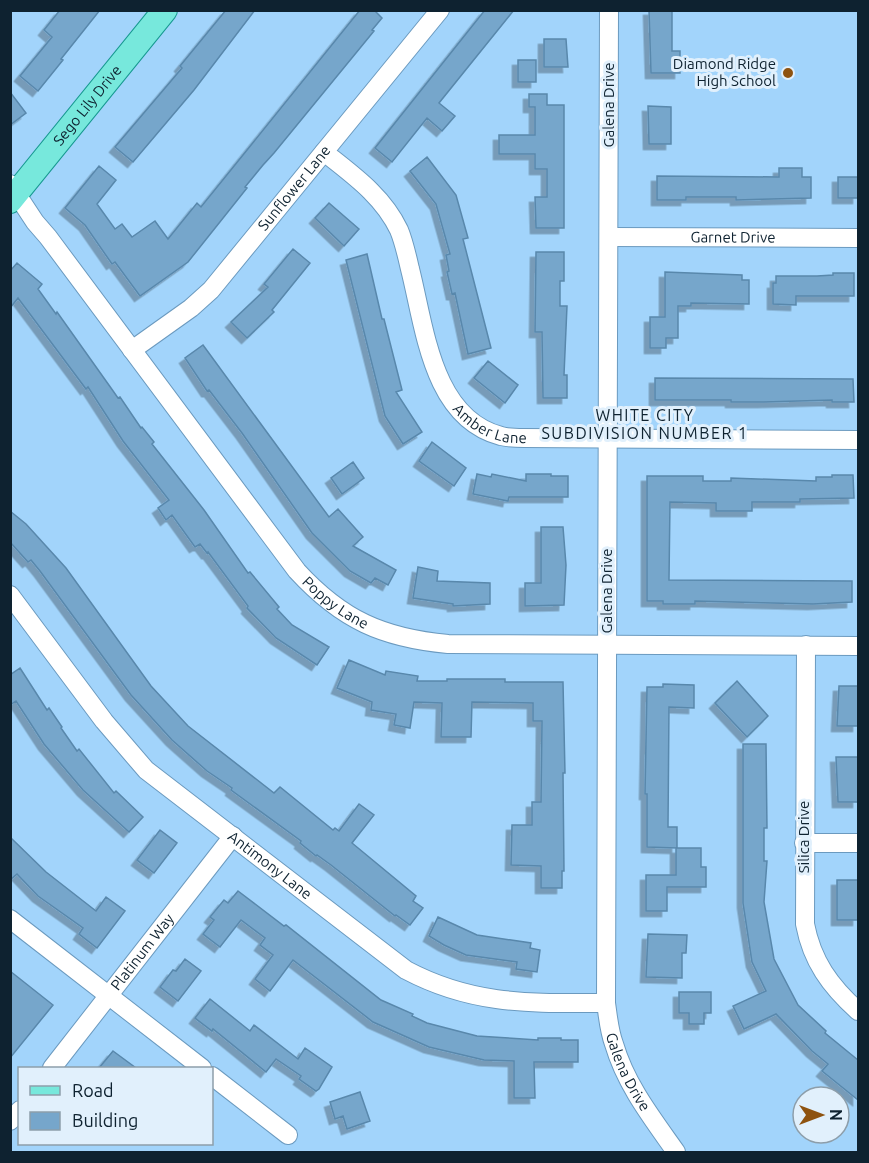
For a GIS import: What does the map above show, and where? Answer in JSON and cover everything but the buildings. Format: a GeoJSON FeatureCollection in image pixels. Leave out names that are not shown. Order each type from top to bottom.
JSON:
{"type":"FeatureCollection","features":[{"type":"Feature","properties":{"kind":"main road","name":"Sego Lily Drive"},"geometry":{"type":"LineString","coordinates":[[13,193],[165,10]]}},
{"type":"Feature","properties":{"kind":"street","name":"Sunflower Lane"},"geometry":{"type":"LineString","coordinates":[[132,350],[191,308],[211,290],[440,10]]}},
{"type":"Feature","properties":{"kind":"street","name":"Galena Drive"},"geometry":{"type":"LineString","coordinates":[[609,10],[606,1002],[613,1042],[623,1070],[638,1098],[676,1152]]}},
{"type":"Feature","properties":{"kind":"street","name":"Amber Lane"},"geometry":{"type":"LineString","coordinates":[[324,152],[371,190],[387,209],[400,231],[434,366],[444,391],[460,412],[479,426],[501,436],[524,438],[858,440]]}},
{"type":"Feature","properties":{"kind":"street","name":"Poppy Lane"},"geometry":{"type":"LineString","coordinates":[[13,193],[297,571],[317,593],[340,611],[367,626],[420,641],[448,644],[858,646]]}},
{"type":"Feature","properties":{"kind":"street","name":"Garnet Drive"},"geometry":{"type":"LineString","coordinates":[[609,237],[858,238]]}},
{"type":"Feature","properties":{"kind":"street","name":"Antimony Lane"},"geometry":{"type":"LineString","coordinates":[[10,595],[104,721],[146,770],[406,970],[433,984],[492,1000],[522,1003],[606,1002]]}},
{"type":"Feature","properties":{"kind":"street","name":"Silica Drive"},"geometry":{"type":"LineString","coordinates":[[806,645],[804,910],[808,942],[818,966],[830,983],[858,1011]]}},
{"type":"Feature","properties":{"kind":"street","name":"Platinum Way"},"geometry":{"type":"LineString","coordinates":[[53,1067],[233,836]]}},
{"type":"Feature","properties":{"kind":"street"},"geometry":{"type":"LineString","coordinates":[[804,843],[858,843]]}},
{"type":"Feature","properties":{"kind":"street"},"geometry":{"type":"LineString","coordinates":[[10,919],[201,1067]]}},
{"type":"Feature","properties":{"kind":"street"},"geometry":{"type":"LineString","coordinates":[[213,1077],[288,1135]]}},
{"type":"Feature","properties":{"kind":"place","name":"Diamond Ridge High School"},"geometry":{"type":"Point","coordinates":[788,73]}},
{"type":"Feature","properties":{"kind":"district","name":"WHITE CITY SUBDIVISION NUMBER 1"},"geometry":{"type":"Point","coordinates":[645,424]}}]}
